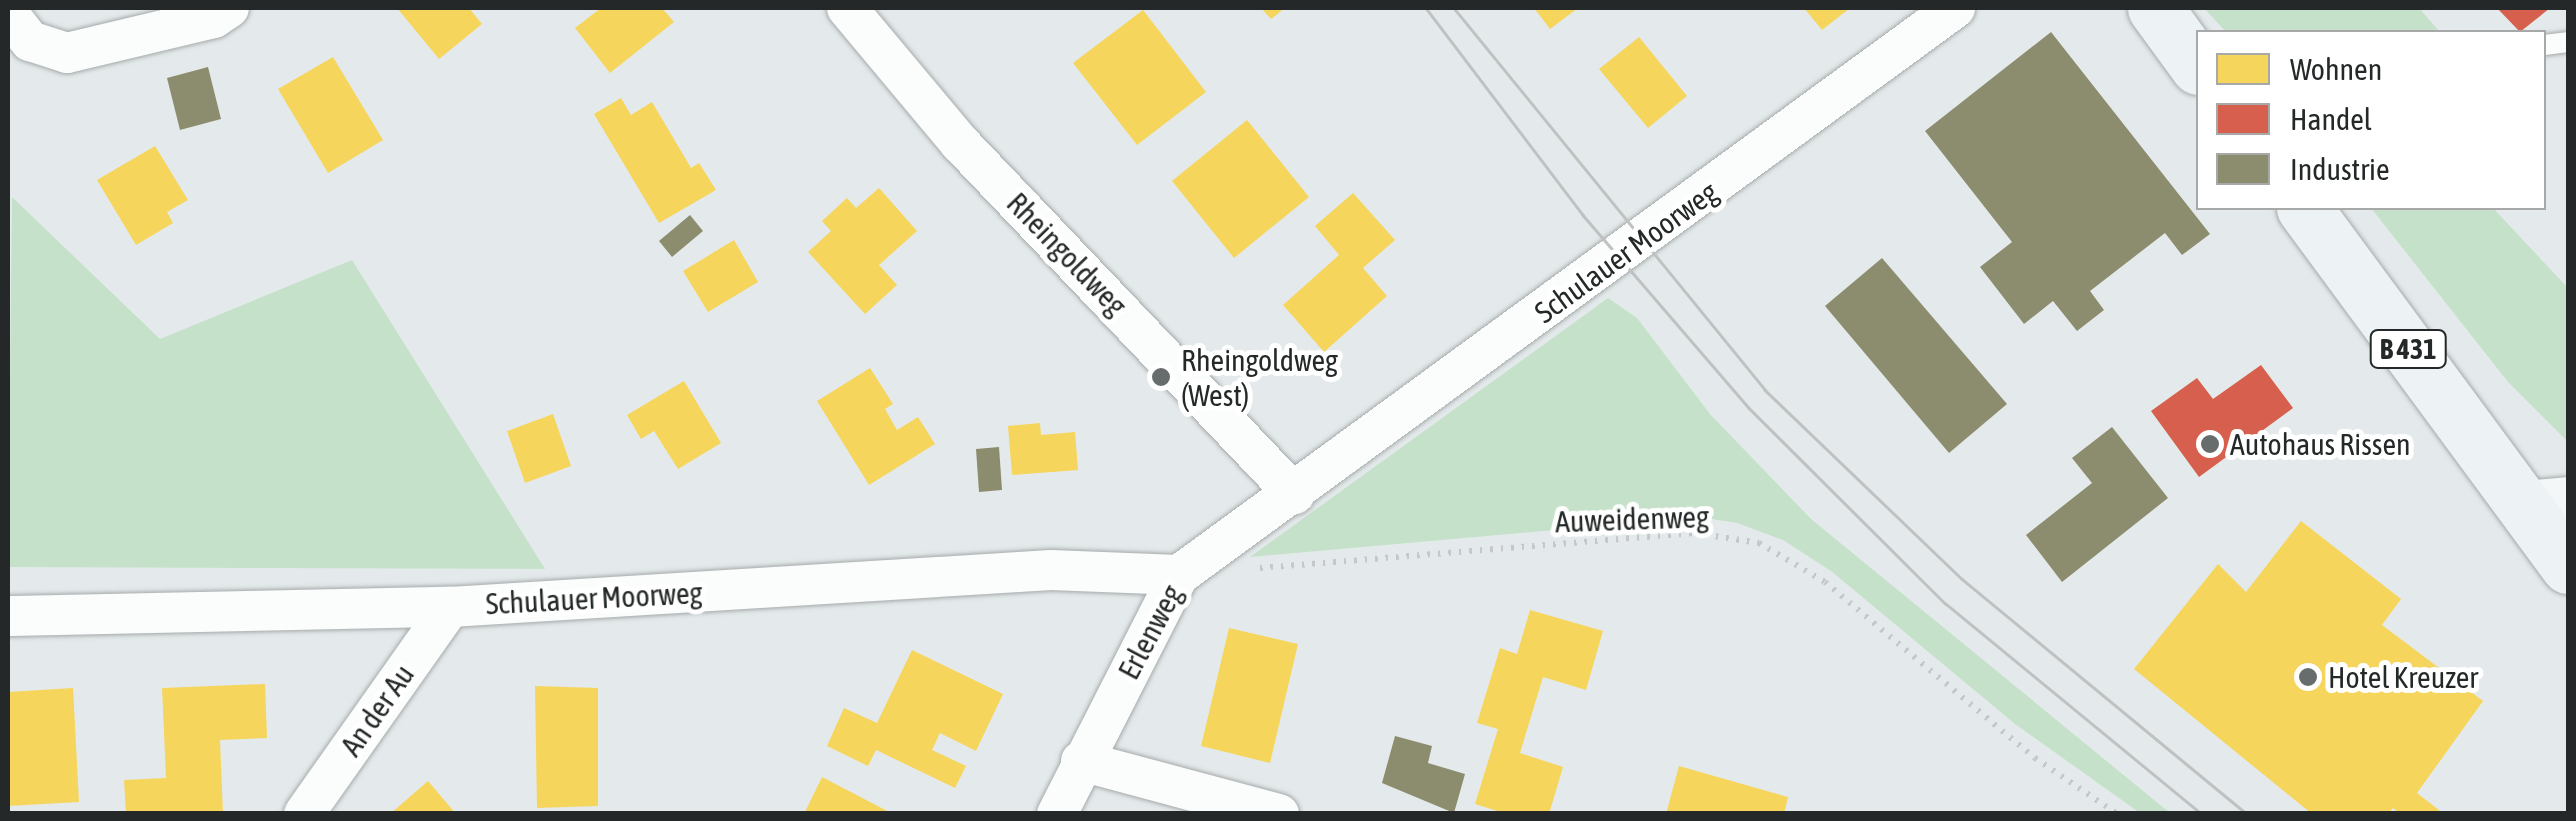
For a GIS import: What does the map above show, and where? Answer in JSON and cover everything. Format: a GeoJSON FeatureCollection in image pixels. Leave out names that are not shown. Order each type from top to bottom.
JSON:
{"type":"FeatureCollection","features":[{"type":"Feature","properties":{"kind":"main road"},"geometry":{"type":"LineString","coordinates":[[2154,8],[2196,64]]}},
{"type":"Feature","properties":{"kind":"main road","name":"B 431"},"geometry":{"type":"LineString","coordinates":[[2306,210],[2536,501],[2568,566]]}},
{"type":"Feature","properties":{"kind":"street"},"geometry":{"type":"LineString","coordinates":[[137,8],[178,27]]}},
{"type":"Feature","properties":{"kind":"street"},"geometry":{"type":"LineString","coordinates":[[8,13],[30,42],[68,53],[178,27],[229,8]]}},
{"type":"Feature","properties":{"kind":"street","name":"Rheingoldweg"},"geometry":{"type":"LineString","coordinates":[[846,8],[960,143],[1294,494]]}},
{"type":"Feature","properties":{"kind":"street","name":"Schulauer Moorweg"},"geometry":{"type":"LineString","coordinates":[[1294,494],[1956,8]]}},
{"type":"Feature","properties":{"kind":"street","name":"Erlenweg"},"geometry":{"type":"LineString","coordinates":[[1057,814],[1080,761],[1179,575],[1294,494]]}},
{"type":"Feature","properties":{"kind":"street","name":"Schulauer Moorweg"},"geometry":{"type":"LineString","coordinates":[[8,616],[450,606],[1051,570],[1179,575]]}},
{"type":"Feature","properties":{"kind":"street","name":"An der Au"},"geometry":{"type":"LineString","coordinates":[[304,814],[450,606]]}},
{"type":"Feature","properties":{"kind":"street"},"geometry":{"type":"LineString","coordinates":[[1080,761],[1278,814]]}},
{"type":"Feature","properties":{"kind":"path","name":"Auweidenweg"},"geometry":{"type":"LineString","coordinates":[[1179,575],[1695,533],[1759,543],[1824,582],[2035,758],[2117,814]]}},
{"type":"Feature","properties":{"kind":"green space"},"geometry":{"type":"Polygon","coordinates":[[[2204,8],[2419,8],[2438,30],[2224,30],[2204,8]]]}},
{"type":"Feature","properties":{"kind":"green space"},"geometry":{"type":"Polygon","coordinates":[[[12,197],[160,339],[352,260],[545,569],[8,567],[12,197]]]}},
{"type":"Feature","properties":{"kind":"green space"},"geometry":{"type":"Polygon","coordinates":[[[2373,210],[2495,210],[2568,288],[2568,442],[2508,382],[2373,210]]]}},
{"type":"Feature","properties":{"kind":"green space"},"geometry":{"type":"Polygon","coordinates":[[[1608,298],[1637,318],[1710,414],[1811,519],[2170,813],[2140,813],[2015,724],[1831,571],[1783,540],[1737,523],[1700,517],[1250,557],[1608,298]]]}},
{"type":"Feature","properties":{"kind":"building: Wohnen"},"geometry":{"type":"Polygon","coordinates":[[[397,8],[469,8],[482,24],[439,59],[397,8]]]}},
{"type":"Feature","properties":{"kind":"building: Wohnen"},"geometry":{"type":"Polygon","coordinates":[[[601,8],[662,8],[674,22],[610,73],[575,28],[601,8]]]}},
{"type":"Feature","properties":{"kind":"building: Wohnen"},"geometry":{"type":"Polygon","coordinates":[[[1261,8],[1285,8],[1271,19],[1261,8]]]}},
{"type":"Feature","properties":{"kind":"building: Wohnen"},"geometry":{"type":"Polygon","coordinates":[[[1534,8],[1578,8],[1550,29],[1534,8]]]}},
{"type":"Feature","properties":{"kind":"building: Wohnen"},"geometry":{"type":"Polygon","coordinates":[[[1804,8],[1850,8],[1822,30],[1804,8]]]}},
{"type":"Feature","properties":{"kind":"building: Wohnen"},"geometry":{"type":"Polygon","coordinates":[[[1143,10],[1206,92],[1137,145],[1073,63],[1143,10]]]}},
{"type":"Feature","properties":{"kind":"building: Wohnen"},"geometry":{"type":"Polygon","coordinates":[[[1639,37],[1687,96],[1648,128],[1599,69],[1639,37]]]}},
{"type":"Feature","properties":{"kind":"building: Wohnen"},"geometry":{"type":"Polygon","coordinates":[[[333,57],[383,140],[328,173],[278,89],[333,57]]]}},
{"type":"Feature","properties":{"kind":"building: Wohnen"},"geometry":{"type":"Polygon","coordinates":[[[621,98],[631,115],[652,102],[691,168],[699,163],[716,190],[659,223],[594,114],[621,98]]]}},
{"type":"Feature","properties":{"kind":"building: Wohnen"},"geometry":{"type":"Polygon","coordinates":[[[1247,120],[1309,197],[1234,258],[1172,181],[1247,120]]]}},
{"type":"Feature","properties":{"kind":"building: Wohnen"},"geometry":{"type":"Polygon","coordinates":[[[155,146],[188,200],[167,212],[173,223],[136,245],[97,180],[155,146]]]}},
{"type":"Feature","properties":{"kind":"building: Wohnen"},"geometry":{"type":"Polygon","coordinates":[[[879,188],[917,231],[879,265],[897,285],[865,314],[808,252],[831,231],[822,221],[847,198],[856,208],[879,188]]]}},
{"type":"Feature","properties":{"kind":"building: Wohnen"},"geometry":{"type":"Polygon","coordinates":[[[1353,193],[1395,240],[1363,268],[1387,296],[1324,352],[1283,305],[1339,255],[1315,226],[1353,193]]]}},
{"type":"Feature","properties":{"kind":"building: Wohnen"},"geometry":{"type":"Polygon","coordinates":[[[734,240],[758,282],[708,312],[683,271],[734,240]]]}},
{"type":"Feature","properties":{"kind":"building: Wohnen"},"geometry":{"type":"Polygon","coordinates":[[[870,368],[893,404],[885,409],[897,430],[918,417],[935,444],[869,485],[817,401],[870,368]]]}},
{"type":"Feature","properties":{"kind":"building: Wohnen"},"geometry":{"type":"Polygon","coordinates":[[[684,381],[721,443],[678,469],[654,431],[641,439],[627,415],[684,381]]]}},
{"type":"Feature","properties":{"kind":"building: Wohnen"},"geometry":{"type":"Polygon","coordinates":[[[553,414],[571,466],[525,483],[507,431],[553,414]]]}},
{"type":"Feature","properties":{"kind":"building: Wohnen"},"geometry":{"type":"Polygon","coordinates":[[[1040,423],[1041,435],[1075,432],[1078,470],[1012,475],[1008,426],[1040,423]]]}},
{"type":"Feature","properties":{"kind":"building: Wohnen"},"geometry":{"type":"Polygon","coordinates":[[[2301,521],[2401,599],[2382,625],[2483,701],[2417,793],[2444,814],[2400,814],[2393,808],[2388,814],[2312,814],[2134,669],[2218,564],[2246,592],[2301,521]]]}},
{"type":"Feature","properties":{"kind":"building: Wohnen"},"geometry":{"type":"Polygon","coordinates":[[[1530,610],[1603,631],[1586,690],[1543,677],[1520,753],[1563,767],[1549,814],[1507,814],[1475,804],[1498,729],[1477,723],[1500,648],[1517,654],[1530,610]]]}},
{"type":"Feature","properties":{"kind":"building: Wohnen"},"geometry":{"type":"Polygon","coordinates":[[[1229,628],[1298,644],[1270,763],[1201,746],[1229,628]]]}},
{"type":"Feature","properties":{"kind":"building: Wohnen"},"geometry":{"type":"Polygon","coordinates":[[[912,650],[1003,694],[976,751],[940,733],[932,750],[966,766],[955,788],[876,750],[868,766],[827,746],[844,708],[877,723],[912,650]]]}},
{"type":"Feature","properties":{"kind":"building: Wohnen"},"geometry":{"type":"Polygon","coordinates":[[[265,684],[267,738],[220,740],[223,814],[126,814],[124,780],[166,778],[162,688],[265,684]]]}},
{"type":"Feature","properties":{"kind":"building: Wohnen"},"geometry":{"type":"Polygon","coordinates":[[[535,686],[598,688],[598,806],[537,808],[535,686]]]}},
{"type":"Feature","properties":{"kind":"building: Wohnen"},"geometry":{"type":"Polygon","coordinates":[[[73,688],[79,802],[8,806],[8,692],[73,688]]]}},
{"type":"Feature","properties":{"kind":"building: Wohnen"},"geometry":{"type":"Polygon","coordinates":[[[1679,766],[1788,797],[1784,814],[1666,814],[1679,766]]]}},
{"type":"Feature","properties":{"kind":"building: Wohnen"},"geometry":{"type":"Polygon","coordinates":[[[822,777],[893,814],[804,814],[822,777]]]}},
{"type":"Feature","properties":{"kind":"building: Wohnen"},"geometry":{"type":"Polygon","coordinates":[[[428,781],[456,814],[390,814],[428,781]]]}},
{"type":"Feature","properties":{"kind":"building: Handel"},"geometry":{"type":"Polygon","coordinates":[[[2497,8],[2550,8],[2522,30],[2497,8]]]}},
{"type":"Feature","properties":{"kind":"building: Handel","name":"Autohaus Rissen"},"geometry":{"type":"Polygon","coordinates":[[[2261,365],[2293,408],[2199,477],[2151,411],[2197,378],[2213,399],[2261,365]]]}},
{"type":"Feature","properties":{"kind":"building: Industrie"},"geometry":{"type":"Polygon","coordinates":[[[2051,32],[2210,234],[2182,255],[2165,233],[2090,291],[2104,310],[2077,331],[2053,301],[2024,324],[1980,267],[2012,242],[1925,131],[2051,32]]]}},
{"type":"Feature","properties":{"kind":"building: Industrie"},"geometry":{"type":"Polygon","coordinates":[[[208,67],[221,119],[180,130],[167,78],[208,67]]]}},
{"type":"Feature","properties":{"kind":"building: Industrie"},"geometry":{"type":"Polygon","coordinates":[[[690,215],[703,231],[672,257],[659,241],[690,215]]]}},
{"type":"Feature","properties":{"kind":"building: Industrie"},"geometry":{"type":"Polygon","coordinates":[[[1882,258],[2007,404],[1949,453],[1825,306],[1882,258]]]}},
{"type":"Feature","properties":{"kind":"building: Industrie"},"geometry":{"type":"Polygon","coordinates":[[[2112,427],[2168,498],[2062,582],[2026,535],[2092,483],[2072,458],[2112,427]]]}},
{"type":"Feature","properties":{"kind":"building: Industrie"},"geometry":{"type":"Polygon","coordinates":[[[999,447],[1002,490],[979,492],[976,449],[999,447]]]}},
{"type":"Feature","properties":{"kind":"building: Industrie"},"geometry":{"type":"Polygon","coordinates":[[[1395,736],[1432,746],[1428,763],[1465,774],[1454,813],[1382,783],[1395,736]]]}},
{"type":"Feature","properties":{"kind":"tram line"},"geometry":{"type":"LineString","coordinates":[[1426,8],[1583,215],[1748,407],[1945,603],[2202,814]]}},
{"type":"Feature","properties":{"kind":"tram line"},"geometry":{"type":"LineString","coordinates":[[1454,8],[1765,390],[1962,579],[2247,814]]}},
{"type":"Feature","properties":{"kind":"place","name":"Rheingoldweg (West)"},"geometry":{"type":"Point","coordinates":[1161,377]}},
{"type":"Feature","properties":{"kind":"place","name":"Autohaus Rissen"},"geometry":{"type":"Point","coordinates":[2210,444]}},
{"type":"Feature","properties":{"kind":"place","name":"Hotel Kreuzer"},"geometry":{"type":"Point","coordinates":[2308,677]}}]}
